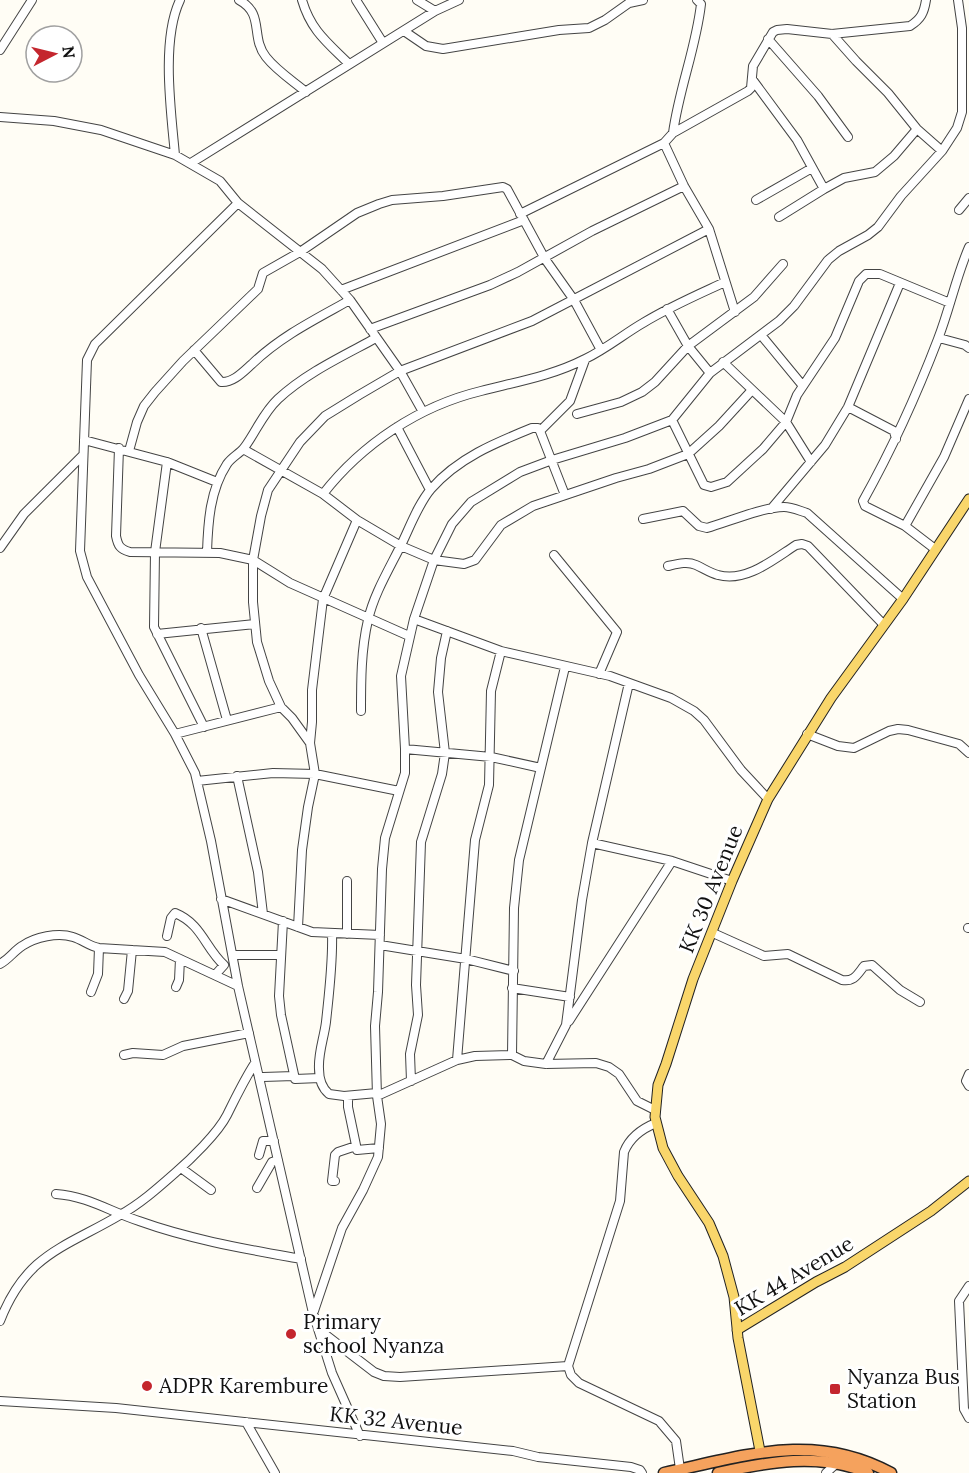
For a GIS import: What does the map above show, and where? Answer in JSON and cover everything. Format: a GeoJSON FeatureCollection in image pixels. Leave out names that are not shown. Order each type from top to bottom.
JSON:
{"type":"FeatureCollection","features":[{"type":"Feature","properties":{"kind":"highway"},"geometry":{"type":"LineString","coordinates":[[664,1473],[760,1451],[799,1450],[873,1463],[891,1473]]}},
{"type":"Feature","properties":{"kind":"highway"},"geometry":{"type":"LineString","coordinates":[[760,1451],[762,1463]]}},
{"type":"Feature","properties":{"kind":"highway"},"geometry":{"type":"LineString","coordinates":[[718,1473],[762,1463],[839,1458],[868,1473]]}},
{"type":"Feature","properties":{"kind":"main road","name":"KK 30 Avenue"},"geometry":{"type":"LineString","coordinates":[[737,1330],[731,1285],[718,1239],[670,1162],[656,1124],[658,1085],[693,979],[768,799],[807,734],[883,624],[903,599],[969,499]]}},
{"type":"Feature","properties":{"kind":"main road","name":"KK 44 Avenue"},"geometry":{"type":"LineString","coordinates":[[760,1451],[737,1330],[845,1267],[931,1211],[969,1181]]}},
{"type":"Feature","properties":{"kind":"street"},"geometry":{"type":"LineString","coordinates":[[0,50],[32,0]]}},
{"type":"Feature","properties":{"kind":"street"},"geometry":{"type":"LineString","coordinates":[[175,155],[170,97],[170,32],[180,0]]}},
{"type":"Feature","properties":{"kind":"street"},"geometry":{"type":"LineString","coordinates":[[239,0],[254,12],[260,44],[265,56],[306,92]]}},
{"type":"Feature","properties":{"kind":"street"},"geometry":{"type":"LineString","coordinates":[[302,0],[315,30],[350,64]]}},
{"type":"Feature","properties":{"kind":"street"},"geometry":{"type":"LineString","coordinates":[[356,0],[383,44]]}},
{"type":"Feature","properties":{"kind":"street"},"geometry":{"type":"LineString","coordinates":[[417,0],[435,11]]}},
{"type":"Feature","properties":{"kind":"street"},"geometry":{"type":"LineString","coordinates":[[191,163],[435,11],[459,0]]}},
{"type":"Feature","properties":{"kind":"street"},"geometry":{"type":"LineString","coordinates":[[404,31],[426,46],[443,49],[559,30],[589,28],[629,3],[643,0]]}},
{"type":"Feature","properties":{"kind":"street"},"geometry":{"type":"LineString","coordinates":[[674,133],[677,104],[698,30],[701,4],[697,0]]}},
{"type":"Feature","properties":{"kind":"street"},"geometry":{"type":"LineString","coordinates":[[341,290],[522,217],[664,143],[674,133],[748,92],[751,88],[753,66],[768,39],[777,30],[802,30],[832,34],[910,26],[919,21],[926,0]]}},
{"type":"Feature","properties":{"kind":"street"},"geometry":{"type":"LineString","coordinates":[[313,1313],[342,1228],[378,1157],[381,1124],[377,1095],[375,1026],[382,868],[386,838],[405,772],[401,676],[409,636],[434,560],[452,524],[471,502],[520,472],[625,438],[672,420],[710,373],[760,336],[794,306],[828,260],[878,227],[901,196],[942,151],[957,128],[962,112],[962,28],[958,0]]}},
{"type":"Feature","properties":{"kind":"street"},"geometry":{"type":"LineString","coordinates":[[962,28],[969,39]]}},
{"type":"Feature","properties":{"kind":"street"},"geometry":{"type":"LineString","coordinates":[[832,34],[888,93],[917,129],[942,151]]}},
{"type":"Feature","properties":{"kind":"street"},"geometry":{"type":"LineString","coordinates":[[768,39],[818,96],[848,137]]}},
{"type":"Feature","properties":{"kind":"street"},"geometry":{"type":"LineString","coordinates":[[752,79],[796,140],[824,189]]}},
{"type":"Feature","properties":{"kind":"street"},"geometry":{"type":"LineString","coordinates":[[0,117],[54,121],[101,130],[175,155],[220,181],[238,203],[322,269],[350,300],[400,371],[423,412]]}},
{"type":"Feature","properties":{"kind":"street"},"geometry":{"type":"LineString","coordinates":[[779,217],[844,178],[875,172],[894,156],[917,129]]}},
{"type":"Feature","properties":{"kind":"street"},"geometry":{"type":"LineString","coordinates":[[664,143],[684,186],[709,229],[735,312]]}},
{"type":"Feature","properties":{"kind":"street"},"geometry":{"type":"LineString","coordinates":[[756,200],[812,168]]}},
{"type":"Feature","properties":{"kind":"street"},"geometry":{"type":"LineString","coordinates":[[370,329],[490,285],[545,259],[592,231],[684,186]]}},
{"type":"Feature","properties":{"kind":"street"},"geometry":{"type":"LineString","coordinates":[[129,451],[144,406],[194,350],[258,288],[263,273],[300,252],[357,213],[392,200],[443,196],[503,187],[545,259],[574,300],[600,350]]}},
{"type":"Feature","properties":{"kind":"street"},"geometry":{"type":"LineString","coordinates":[[959,210],[969,198]]}},
{"type":"Feature","properties":{"kind":"street"},"geometry":{"type":"LineString","coordinates":[[238,203],[95,344],[87,360],[80,551],[87,577],[139,675],[192,765],[211,841],[255,1063],[313,1313],[332,1373],[360,1436]]}},
{"type":"Feature","properties":{"kind":"street"},"geometry":{"type":"LineString","coordinates":[[309,743],[292,718],[281,707],[266,672],[257,642],[253,602],[253,560],[268,490],[300,442],[325,416],[400,371],[532,321],[709,229]]}},
{"type":"Feature","properties":{"kind":"street"},"geometry":{"type":"LineString","coordinates":[[935,549],[904,526],[865,506],[863,501],[896,439],[939,338],[960,268],[969,247]]}},
{"type":"Feature","properties":{"kind":"street"},"geometry":{"type":"LineString","coordinates":[[577,414],[621,402],[642,392],[655,382],[688,346],[754,297],[783,264]]}},
{"type":"Feature","properties":{"kind":"street"},"geometry":{"type":"LineString","coordinates":[[672,420],[706,487],[727,482],[763,449],[786,422],[802,386],[835,338],[859,281],[866,274],[880,274],[950,303]]}},
{"type":"Feature","properties":{"kind":"street"},"geometry":{"type":"LineString","coordinates":[[323,494],[355,458],[381,437],[423,412],[460,397],[525,381],[585,360],[667,309],[725,282]]}},
{"type":"Feature","properties":{"kind":"street"},"geometry":{"type":"LineString","coordinates":[[771,509],[825,444],[848,407],[900,282]]}},
{"type":"Feature","properties":{"kind":"street"},"geometry":{"type":"LineString","coordinates":[[194,350],[221,382],[229,382],[264,352],[293,332],[350,300]]}},
{"type":"Feature","properties":{"kind":"street"},"geometry":{"type":"LineString","coordinates":[[667,309],[688,346],[710,373]]}},
{"type":"Feature","properties":{"kind":"street"},"geometry":{"type":"LineString","coordinates":[[760,336],[802,386]]}},
{"type":"Feature","properties":{"kind":"street"},"geometry":{"type":"LineString","coordinates":[[207,552],[208,522],[217,483],[227,464],[243,449],[260,421],[278,399],[319,369],[376,338]]}},
{"type":"Feature","properties":{"kind":"street"},"geometry":{"type":"LineString","coordinates":[[939,338],[969,348]]}},
{"type":"Feature","properties":{"kind":"street"},"geometry":{"type":"LineString","coordinates":[[540,431],[570,401],[585,360]]}},
{"type":"Feature","properties":{"kind":"street"},"geometry":{"type":"LineString","coordinates":[[723,362],[786,422],[811,462]]}},
{"type":"Feature","properties":{"kind":"street"},"geometry":{"type":"LineString","coordinates":[[243,449],[323,494],[357,520],[401,546],[434,560],[464,564],[475,560],[501,525],[518,513],[688,454],[719,426],[752,390]]}},
{"type":"Feature","properties":{"kind":"street"},"geometry":{"type":"LineString","coordinates":[[904,526],[944,457],[969,399]]}},
{"type":"Feature","properties":{"kind":"street"},"geometry":{"type":"LineString","coordinates":[[848,407],[894,431],[896,439]]}},
{"type":"Feature","properties":{"kind":"street"},"geometry":{"type":"LineString","coordinates":[[397,427],[430,490]]}},
{"type":"Feature","properties":{"kind":"street"},"geometry":{"type":"LineString","coordinates":[[361,711],[361,668],[368,619],[401,546],[430,490],[477,453],[532,428],[538,428],[565,495]]}},
{"type":"Feature","properties":{"kind":"street"},"geometry":{"type":"LineString","coordinates":[[84,440],[167,462],[217,483]]}},
{"type":"Feature","properties":{"kind":"street"},"geometry":{"type":"LineString","coordinates":[[119,448],[117,545],[122,550],[130,552],[207,552],[253,560],[290,583],[409,636]]}},
{"type":"Feature","properties":{"kind":"street"},"geometry":{"type":"LineString","coordinates":[[0,548],[24,514],[83,455]]}},
{"type":"Feature","properties":{"kind":"street"},"geometry":{"type":"LineString","coordinates":[[167,462],[155,552],[154,627],[204,727]]}},
{"type":"Feature","properties":{"kind":"street"},"geometry":{"type":"LineString","coordinates":[[643,519],[683,511],[699,526],[707,528],[771,509],[785,507],[807,513],[903,599]]}},
{"type":"Feature","properties":{"kind":"street"},"geometry":{"type":"LineString","coordinates":[[298,927],[302,850],[315,774],[309,743],[312,722],[312,690],[323,599],[357,520]]}},
{"type":"Feature","properties":{"kind":"street"},"geometry":{"type":"LineString","coordinates":[[668,566],[694,564],[718,576],[746,574],[756,571],[796,545],[802,544],[808,546],[883,624]]}},
{"type":"Feature","properties":{"kind":"street"},"geometry":{"type":"LineString","coordinates":[[554,555],[617,632],[599,674]]}},
{"type":"Feature","properties":{"kind":"street"},"geometry":{"type":"LineString","coordinates":[[414,620],[501,651],[599,674],[670,698],[699,715],[710,726],[741,770],[768,799]]}},
{"type":"Feature","properties":{"kind":"street"},"geometry":{"type":"LineString","coordinates":[[157,634],[255,624]]}},
{"type":"Feature","properties":{"kind":"street"},"geometry":{"type":"LineString","coordinates":[[201,628],[227,720]]}},
{"type":"Feature","properties":{"kind":"street"},"geometry":{"type":"LineString","coordinates":[[411,1081],[410,1054],[418,1015],[417,951],[421,842],[440,782],[445,753],[438,692],[441,658],[447,632]]}},
{"type":"Feature","properties":{"kind":"street"},"geometry":{"type":"LineString","coordinates":[[457,1060],[475,840],[489,785],[491,691],[501,651]]}},
{"type":"Feature","properties":{"kind":"street"},"geometry":{"type":"LineString","coordinates":[[512,1055],[514,909],[519,860],[565,667]]}},
{"type":"Feature","properties":{"kind":"street"},"geometry":{"type":"LineString","coordinates":[[566,1025],[582,900],[592,843],[628,683]]}},
{"type":"Feature","properties":{"kind":"street"},"geometry":{"type":"LineString","coordinates":[[175,734],[281,707]]}},
{"type":"Feature","properties":{"kind":"street"},"geometry":{"type":"LineString","coordinates":[[807,734],[838,746],[854,748],[889,731],[908,730],[959,744],[969,753]]}},
{"type":"Feature","properties":{"kind":"street"},"geometry":{"type":"LineString","coordinates":[[405,749],[491,757],[541,768]]}},
{"type":"Feature","properties":{"kind":"street"},"geometry":{"type":"LineString","coordinates":[[197,782],[273,773],[315,774],[399,791]]}},
{"type":"Feature","properties":{"kind":"street"},"geometry":{"type":"LineString","coordinates":[[237,776],[258,872],[263,914]]}},
{"type":"Feature","properties":{"kind":"street"},"geometry":{"type":"LineString","coordinates":[[592,843],[672,861],[732,881]]}},
{"type":"Feature","properties":{"kind":"street"},"geometry":{"type":"LineString","coordinates":[[546,1064],[566,1025],[672,861]]}},
{"type":"Feature","properties":{"kind":"street"},"geometry":{"type":"LineString","coordinates":[[347,881],[347,934]]}},
{"type":"Feature","properties":{"kind":"street"},"geometry":{"type":"LineString","coordinates":[[221,899],[312,932],[380,935]]}},
{"type":"Feature","properties":{"kind":"street"},"geometry":{"type":"LineString","coordinates":[[167,936],[174,913],[185,917],[207,940],[224,965],[215,975]]}},
{"type":"Feature","properties":{"kind":"street"},"geometry":{"type":"LineString","coordinates":[[284,921],[280,1015],[294,1076]]}},
{"type":"Feature","properties":{"kind":"street"},"geometry":{"type":"LineString","coordinates":[[332,933],[333,954],[326,1024],[319,1060],[320,1078],[324,1090],[329,1094],[377,1095],[457,1060],[475,1056],[512,1055],[524,1061],[546,1064],[596,1063],[609,1067],[619,1074],[637,1101],[655,1110]]}},
{"type":"Feature","properties":{"kind":"street"},"geometry":{"type":"LineString","coordinates":[[713,933],[764,956],[788,954],[842,980],[854,979],[864,966],[872,965],[900,990],[920,1002]]}},
{"type":"Feature","properties":{"kind":"street"},"geometry":{"type":"LineString","coordinates":[[0,964],[30,941],[54,935],[75,937],[91,947],[165,952],[238,986]]}},
{"type":"Feature","properties":{"kind":"street"},"geometry":{"type":"LineString","coordinates":[[380,945],[466,959],[514,971]]}},
{"type":"Feature","properties":{"kind":"street"},"geometry":{"type":"LineString","coordinates":[[91,992],[98,974],[99,948]]}},
{"type":"Feature","properties":{"kind":"street"},"geometry":{"type":"LineString","coordinates":[[124,999],[128,991],[132,950]]}},
{"type":"Feature","properties":{"kind":"street"},"geometry":{"type":"LineString","coordinates":[[233,955],[281,955]]}},
{"type":"Feature","properties":{"kind":"street"},"geometry":{"type":"LineString","coordinates":[[176,987],[179,980],[180,959]]}},
{"type":"Feature","properties":{"kind":"street"},"geometry":{"type":"LineString","coordinates":[[512,987],[570,997]]}},
{"type":"Feature","properties":{"kind":"street"},"geometry":{"type":"LineString","coordinates":[[123,1055],[133,1053],[163,1055],[183,1046],[249,1033]]}},
{"type":"Feature","properties":{"kind":"street"},"geometry":{"type":"LineString","coordinates":[[0,1321],[13,1292],[23,1277],[39,1263],[59,1248],[122,1214],[181,1168],[226,1116],[255,1063]]}},
{"type":"Feature","properties":{"kind":"street"},"geometry":{"type":"LineString","coordinates":[[969,1074],[966,1081],[969,1086]]}},
{"type":"Feature","properties":{"kind":"street"},"geometry":{"type":"LineString","coordinates":[[263,1077],[320,1078]]}},
{"type":"Feature","properties":{"kind":"street"},"geometry":{"type":"LineString","coordinates":[[348,1096],[348,1107],[357,1150],[379,1148]]}},
{"type":"Feature","properties":{"kind":"street"},"geometry":{"type":"LineString","coordinates":[[656,1124],[637,1133],[626,1145],[620,1202],[568,1366],[571,1375],[579,1383],[659,1421],[676,1441],[680,1469]]}},
{"type":"Feature","properties":{"kind":"street"},"geometry":{"type":"LineString","coordinates":[[259,1155],[264,1140],[274,1141]]}},
{"type":"Feature","properties":{"kind":"street"},"geometry":{"type":"LineString","coordinates":[[335,1180],[332,1181],[334,1155],[356,1146]]}},
{"type":"Feature","properties":{"kind":"street"},"geometry":{"type":"LineString","coordinates":[[257,1188],[272,1162],[278,1160]]}},
{"type":"Feature","properties":{"kind":"street"},"geometry":{"type":"LineString","coordinates":[[181,1168],[212,1190]]}},
{"type":"Feature","properties":{"kind":"street"},"geometry":{"type":"LineString","coordinates":[[56,1194],[83,1199],[139,1221],[227,1246],[301,1259]]}},
{"type":"Feature","properties":{"kind":"street"},"geometry":{"type":"LineString","coordinates":[[969,1286],[959,1301],[964,1409],[969,1418]]}},
{"type":"Feature","properties":{"kind":"street"},"geometry":{"type":"LineString","coordinates":[[318,1329],[374,1372],[384,1376],[418,1377],[568,1366]]}},
{"type":"Feature","properties":{"kind":"street","name":"KK 32 Avenue"},"geometry":{"type":"LineString","coordinates":[[0,1401],[96,1406],[513,1451],[538,1457],[631,1467],[642,1473]]}},
{"type":"Feature","properties":{"kind":"street"},"geometry":{"type":"LineString","coordinates":[[246,1422],[275,1473]]}},
{"type":"Feature","properties":{"kind":"street"},"geometry":{"type":"LineString","coordinates":[[826,1473],[839,1458]]}},
{"type":"Feature","properties":{"kind":"place","name":"Primary school Nyanza"},"geometry":{"type":"Point","coordinates":[291,1334]}},
{"type":"Feature","properties":{"kind":"place","name":"ADPR Karembure"},"geometry":{"type":"Point","coordinates":[147,1386]}},
{"type":"Feature","properties":{"kind":"place","name":"Nyanza Bus Station"},"geometry":{"type":"Point","coordinates":[835,1389]}}]}
